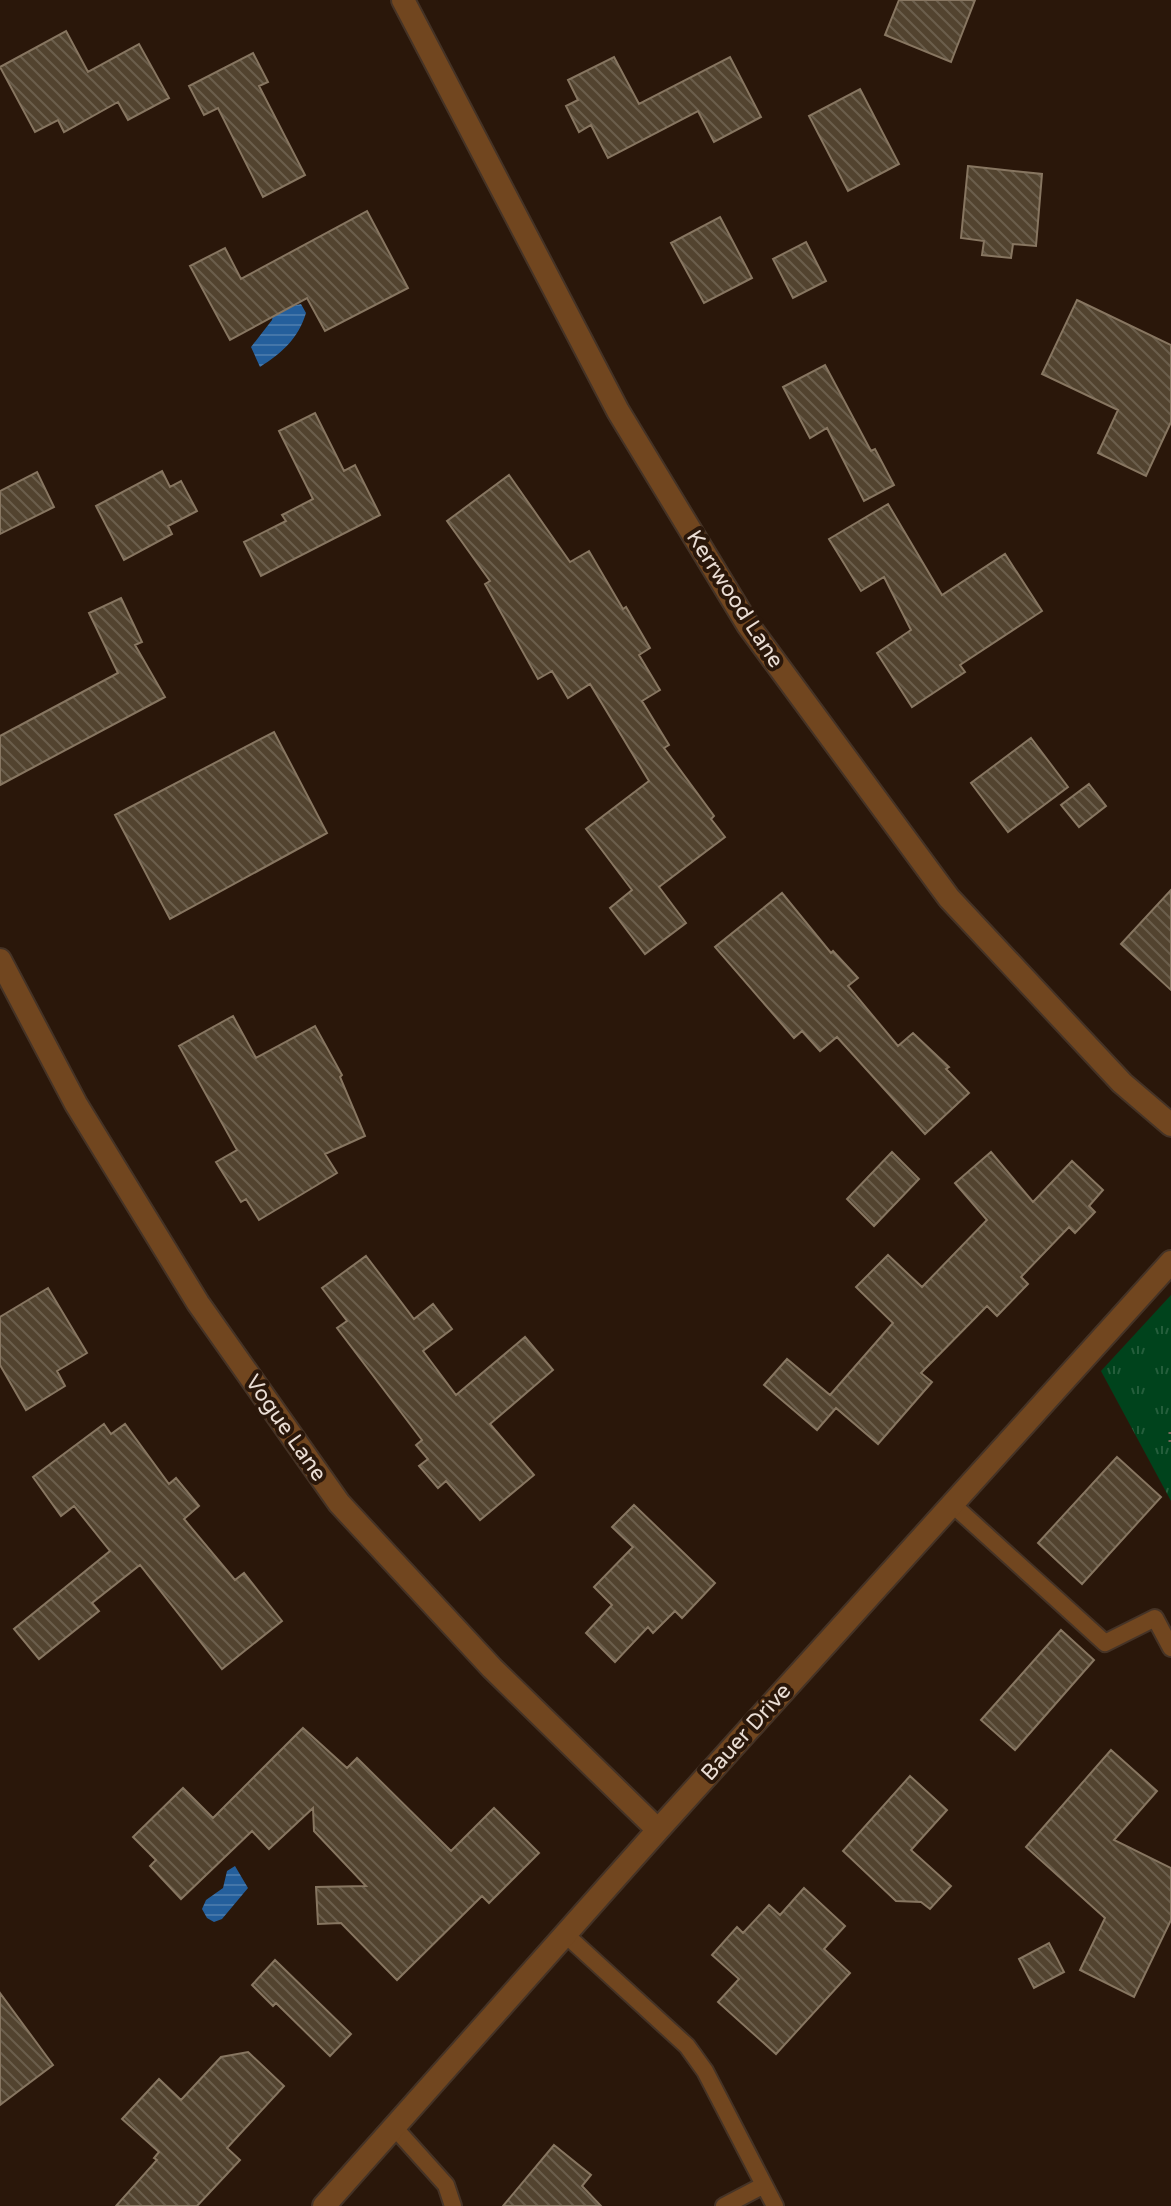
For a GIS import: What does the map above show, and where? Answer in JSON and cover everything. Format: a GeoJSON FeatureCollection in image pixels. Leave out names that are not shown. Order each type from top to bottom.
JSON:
{"type":"FeatureCollection","features":[{"type":"Feature","properties":{"kind":"street","name":"Kerrwood Lane"},"geometry":{"type":"LineString","coordinates":[[403,0],[618,411],[748,625],[949,898],[1122,1083],[1171,1125]]}},
{"type":"Feature","properties":{"kind":"street","name":"Vogue Lane"},"geometry":{"type":"LineString","coordinates":[[0,960],[76,1104],[198,1303],[339,1503],[496,1673],[658,1830]]}},
{"type":"Feature","properties":{"kind":"street","name":"Bauer Drive"},"geometry":{"type":"LineString","coordinates":[[324,2206],[658,1830],[1171,1262]]}},
{"type":"Feature","properties":{"kind":"lane"},"geometry":{"type":"LineString","coordinates":[[952,1504],[1105,1643],[1155,1618],[1171,1648]]}},
{"type":"Feature","properties":{"kind":"lane"},"geometry":{"type":"LineString","coordinates":[[565,1934],[687,2046],[705,2071],[775,2206]]}},
{"type":"Feature","properties":{"kind":"lane"},"geometry":{"type":"LineString","coordinates":[[394,2127],[446,2185],[453,2206]]}},
{"type":"Feature","properties":{"kind":"lane"},"geometry":{"type":"LineString","coordinates":[[724,2206],[764,2185]]}},
{"type":"Feature","properties":{"kind":"path"},"geometry":{"type":"LineString","coordinates":[[1171,1432],[1171,1444]]}},
{"type":"Feature","properties":{"kind":"green space"},"geometry":{"type":"Polygon","coordinates":[[[1171,1295],[1171,1501],[1101,1371],[1171,1295]]]}},
{"type":"Feature","properties":{"kind":"water"},"geometry":{"type":"Polygon","coordinates":[[[301,304],[306,313],[294,338],[260,367],[251,347],[272,320],[274,310],[301,304]]]}},
{"type":"Feature","properties":{"kind":"water"},"geometry":{"type":"Polygon","coordinates":[[[235,1866],[248,1888],[222,1919],[214,1922],[207,1918],[202,1909],[206,1900],[223,1888],[227,1871],[235,1866]]]}},
{"type":"Feature","properties":{"kind":"building"},"geometry":{"type":"Polygon","coordinates":[[[899,0],[975,0],[951,62],[885,35],[899,0]]]}},
{"type":"Feature","properties":{"kind":"building"},"geometry":{"type":"Polygon","coordinates":[[[66,31],[88,72],[139,44],[169,98],[128,120],[118,102],[64,132],[58,120],[35,132],[0,67],[66,31]]]}},
{"type":"Feature","properties":{"kind":"building"},"geometry":{"type":"Polygon","coordinates":[[[253,53],[268,82],[259,86],[305,175],[263,197],[218,108],[204,115],[189,86],[253,53]]]}},
{"type":"Feature","properties":{"kind":"building"},"geometry":{"type":"Polygon","coordinates":[[[614,57],[639,104],[730,57],[761,117],[714,142],[698,111],[608,158],[591,125],[579,132],[566,106],[578,100],[568,80],[614,57]]]}},
{"type":"Feature","properties":{"kind":"building"},"geometry":{"type":"Polygon","coordinates":[[[860,89],[899,164],[848,191],[809,116],[860,89]]]}},
{"type":"Feature","properties":{"kind":"building"},"geometry":{"type":"Polygon","coordinates":[[[968,166],[1042,174],[1036,246],[1013,244],[1011,258],[982,255],[984,241],[961,238],[968,166]]]}},
{"type":"Feature","properties":{"kind":"building"},"geometry":{"type":"Polygon","coordinates":[[[367,211],[408,288],[325,331],[307,298],[230,340],[190,266],[225,248],[241,279],[367,211]]]}},
{"type":"Feature","properties":{"kind":"building"},"geometry":{"type":"Polygon","coordinates":[[[720,217],[752,278],[704,303],[671,243],[720,217]]]}},
{"type":"Feature","properties":{"kind":"building"},"geometry":{"type":"Polygon","coordinates":[[[806,242],[826,281],[793,298],[773,259],[806,242]]]}},
{"type":"Feature","properties":{"kind":"building"},"geometry":{"type":"Polygon","coordinates":[[[1077,300],[1171,345],[1171,422],[1146,476],[1098,453],[1118,410],[1042,374],[1077,300]]]}},
{"type":"Feature","properties":{"kind":"building"},"geometry":{"type":"Polygon","coordinates":[[[825,365],[871,451],[875,449],[894,485],[864,501],[827,428],[810,438],[783,387],[825,365]]]}},
{"type":"Feature","properties":{"kind":"building"},"geometry":{"type":"Polygon","coordinates":[[[315,413],[344,471],[355,465],[380,515],[261,576],[244,542],[286,521],[282,515],[313,499],[279,431],[315,413]]]}},
{"type":"Feature","properties":{"kind":"building"},"geometry":{"type":"Polygon","coordinates":[[[162,471],[170,487],[181,481],[197,511],[168,526],[172,534],[124,560],[96,506],[162,471]]]}},
{"type":"Feature","properties":{"kind":"building"},"geometry":{"type":"Polygon","coordinates":[[[37,472],[54,507],[0,534],[0,491],[37,472]]]}},
{"type":"Feature","properties":{"kind":"building"},"geometry":{"type":"Polygon","coordinates":[[[509,475],[570,562],[589,551],[623,609],[626,607],[650,648],[639,655],[660,690],[642,701],[669,745],[664,748],[714,816],[711,819],[725,837],[659,887],[686,923],[645,954],[610,908],[632,890],[586,829],[649,781],[590,684],[568,698],[552,671],[538,679],[485,584],[490,581],[447,521],[509,475]]]}},
{"type":"Feature","properties":{"kind":"building"},"geometry":{"type":"Polygon","coordinates":[[[888,504],[942,595],[1005,554],[1042,611],[960,665],[965,672],[912,707],[877,653],[911,630],[884,577],[861,591],[829,539],[888,504]]]}},
{"type":"Feature","properties":{"kind":"building"},"geometry":{"type":"Polygon","coordinates":[[[121,598],[142,642],[135,645],[165,697],[0,785],[0,736],[118,673],[89,613],[121,598]]]}},
{"type":"Feature","properties":{"kind":"building"},"geometry":{"type":"Polygon","coordinates":[[[274,732],[327,833],[170,919],[115,815],[274,732]]]}},
{"type":"Feature","properties":{"kind":"building"},"geometry":{"type":"Polygon","coordinates":[[[1031,738],[1068,787],[1008,832],[971,783],[1031,738]]]}},
{"type":"Feature","properties":{"kind":"building"},"geometry":{"type":"Polygon","coordinates":[[[1089,784],[1106,806],[1079,827],[1061,805],[1089,784]]]}},
{"type":"Feature","properties":{"kind":"building"},"geometry":{"type":"Polygon","coordinates":[[[1171,890],[1171,990],[1121,944],[1171,890]]]}},
{"type":"Feature","properties":{"kind":"building"},"geometry":{"type":"Polygon","coordinates":[[[782,893],[831,953],[833,951],[858,978],[848,986],[898,1046],[913,1033],[949,1067],[946,1069],[969,1093],[925,1134],[837,1037],[820,1051],[802,1031],[794,1038],[715,947],[782,893]]]}},
{"type":"Feature","properties":{"kind":"building"},"geometry":{"type":"Polygon","coordinates":[[[233,1016],[256,1058],[315,1026],[342,1075],[340,1077],[365,1136],[325,1154],[337,1173],[259,1220],[246,1199],[241,1202],[216,1162],[237,1150],[179,1046],[233,1016]]]}},
{"type":"Feature","properties":{"kind":"building"},"geometry":{"type":"Polygon","coordinates":[[[892,1152],[919,1179],[874,1226],[847,1199],[892,1152]]]}},
{"type":"Feature","properties":{"kind":"building"},"geometry":{"type":"Polygon","coordinates":[[[991,1152],[1033,1202],[1072,1161],[1103,1190],[1089,1206],[1095,1212],[1075,1233],[1069,1227],[1021,1277],[1028,1284],[997,1316],[987,1306],[921,1373],[932,1382],[878,1444],[836,1408],[817,1430],[764,1385],[787,1359],[830,1395],[893,1323],[856,1287],[888,1255],[922,1287],[987,1220],[955,1183],[991,1152]]]}},
{"type":"Feature","properties":{"kind":"building"},"geometry":{"type":"Polygon","coordinates":[[[366,1256],[414,1319],[433,1304],[452,1329],[423,1351],[456,1395],[525,1337],[553,1370],[490,1424],[534,1475],[480,1520],[446,1481],[438,1488],[419,1466],[428,1459],[416,1445],[422,1440],[337,1328],[347,1321],[322,1288],[366,1256]]]}},
{"type":"Feature","properties":{"kind":"building"},"geometry":{"type":"Polygon","coordinates":[[[48,1288],[87,1353],[57,1371],[65,1386],[26,1410],[0,1365],[0,1317],[48,1288]]]}},
{"type":"Feature","properties":{"kind":"building"},"geometry":{"type":"Polygon","coordinates":[[[104,1424],[111,1434],[125,1424],[169,1484],[176,1478],[199,1506],[184,1519],[235,1580],[244,1573],[282,1621],[222,1669],[140,1565],[92,1603],[99,1611],[39,1659],[14,1629],[110,1551],[74,1506],[61,1516],[33,1477],[104,1424]]]}},
{"type":"Feature","properties":{"kind":"building"},"geometry":{"type":"Polygon","coordinates":[[[1117,1457],[1161,1497],[1082,1584],[1038,1543],[1117,1457]]]}},
{"type":"Feature","properties":{"kind":"building"},"geometry":{"type":"Polygon","coordinates":[[[634,1505],[715,1583],[682,1618],[675,1611],[653,1633],[648,1627],[615,1662],[586,1633],[612,1605],[594,1587],[633,1547],[612,1527],[634,1505]]]}},
{"type":"Feature","properties":{"kind":"building"},"geometry":{"type":"Polygon","coordinates":[[[1061,1630],[1094,1660],[1015,1750],[981,1720],[1061,1630]]]}},
{"type":"Feature","properties":{"kind":"building"},"geometry":{"type":"Polygon","coordinates":[[[303,1728],[347,1768],[357,1758],[451,1851],[494,1808],[539,1853],[489,1903],[482,1896],[397,1980],[341,1923],[318,1924],[316,1887],[366,1886],[314,1831],[313,1808],[269,1849],[252,1831],[181,1899],[150,1866],[156,1860],[133,1837],[183,1788],[213,1818],[303,1728]]]}},
{"type":"Feature","properties":{"kind":"building"},"geometry":{"type":"Polygon","coordinates":[[[1111,1750],[1157,1791],[1114,1840],[1171,1868],[1171,1920],[1134,1997],[1080,1970],[1105,1918],[1026,1847],[1111,1750]]]}},
{"type":"Feature","properties":{"kind":"building"},"geometry":{"type":"Polygon","coordinates":[[[910,1776],[947,1810],[911,1850],[951,1886],[930,1909],[921,1902],[896,1901],[843,1851],[910,1776]]]}},
{"type":"Feature","properties":{"kind":"building"},"geometry":{"type":"Polygon","coordinates":[[[804,1888],[845,1926],[824,1949],[850,1973],[776,2054],[718,2002],[739,1979],[712,1955],[737,1927],[743,1933],[769,1905],[780,1915],[804,1888]]]}},
{"type":"Feature","properties":{"kind":"building"},"geometry":{"type":"Polygon","coordinates":[[[1049,1943],[1064,1972],[1034,1988],[1019,1959],[1049,1943]]]}},
{"type":"Feature","properties":{"kind":"building"},"geometry":{"type":"Polygon","coordinates":[[[275,1960],[351,2034],[330,2056],[276,2003],[273,2006],[252,1985],[275,1960]]]}},
{"type":"Feature","properties":{"kind":"building"},"geometry":{"type":"Polygon","coordinates":[[[0,1993],[53,2065],[0,2105],[0,1993]]]}},
{"type":"Feature","properties":{"kind":"building"},"geometry":{"type":"Polygon","coordinates":[[[248,2052],[284,2086],[227,2148],[240,2160],[197,2206],[116,2206],[157,2160],[154,2158],[159,2152],[122,2119],[159,2079],[181,2100],[221,2057],[248,2052]]]}},
{"type":"Feature","properties":{"kind":"building"},"geometry":{"type":"Polygon","coordinates":[[[554,2145],[591,2175],[582,2186],[601,2206],[503,2206],[554,2145]]]}}]}
